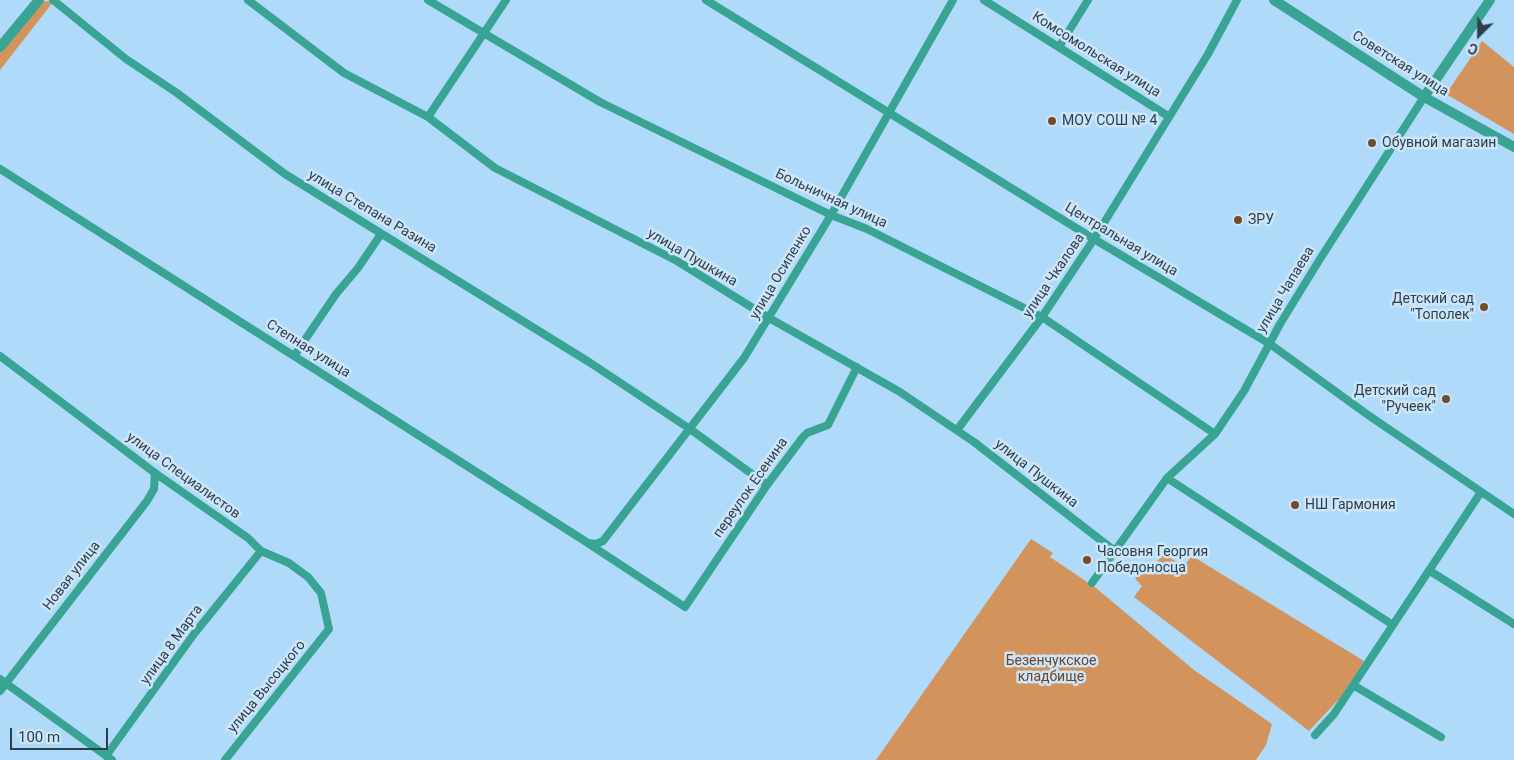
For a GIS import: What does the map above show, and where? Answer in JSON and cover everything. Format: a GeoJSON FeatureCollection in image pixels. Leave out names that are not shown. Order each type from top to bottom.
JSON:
{"type":"FeatureCollection","features":[{"type":"Feature","properties":{"kind":"street"},"geometry":{"type":"LineString","coordinates":[[0,47],[39,0]]}},
{"type":"Feature","properties":{"kind":"street","name":"улица Степана Разина"},"geometry":{"type":"LineString","coordinates":[[53,0],[126,59],[177,93],[286,174],[502,307],[690,429],[767,485]]}},
{"type":"Feature","properties":{"kind":"street","name":"улица Пушкина"},"geometry":{"type":"LineString","coordinates":[[248,0],[344,73],[428,117],[495,168],[677,261],[769,318],[900,392],[958,430],[1116,552]]}},
{"type":"Feature","properties":{"kind":"street","name":"Больничная улица"},"geometry":{"type":"LineString","coordinates":[[428,0],[600,102],[831,215],[867,229],[1042,317],[1215,434]]}},
{"type":"Feature","properties":{"kind":"street"},"geometry":{"type":"LineString","coordinates":[[428,117],[506,0]]}},
{"type":"Feature","properties":{"kind":"street","name":"Центральная улица"},"geometry":{"type":"LineString","coordinates":[[706,0],[1094,239],[1270,344],[1368,415],[1514,514]]}},
{"type":"Feature","properties":{"kind":"street","name":"улица Осипенко"},"geometry":{"type":"LineString","coordinates":[[588,543],[596,544],[603,541],[744,358],[831,215],[953,0]]}},
{"type":"Feature","properties":{"kind":"street","name":"Комсомольская улица"},"geometry":{"type":"LineString","coordinates":[[984,0],[1168,116]]}},
{"type":"Feature","properties":{"kind":"street"},"geometry":{"type":"LineString","coordinates":[[1059,47],[1088,0]]}},
{"type":"Feature","properties":{"kind":"street","name":"улица Чкалова"},"geometry":{"type":"LineString","coordinates":[[958,430],[1042,317],[1094,239],[1168,116],[1208,54],[1237,0]]}},
{"type":"Feature","properties":{"kind":"street","name":"Советская улица"},"geometry":{"type":"LineString","coordinates":[[1274,0],[1424,97],[1514,147]]}},
{"type":"Feature","properties":{"kind":"street","name":"улица Чапаева"},"geometry":{"type":"LineString","coordinates":[[1092,583],[1116,552],[1167,478],[1215,434],[1244,391],[1320,259],[1424,97],[1490,0]]}},
{"type":"Feature","properties":{"kind":"street","name":"Степная улица"},"geometry":{"type":"LineString","coordinates":[[0,169],[588,543],[685,607]]}},
{"type":"Feature","properties":{"kind":"street"},"geometry":{"type":"LineString","coordinates":[[294,356],[336,294],[381,234]]}},
{"type":"Feature","properties":{"kind":"street","name":"улица Специалистов"},"geometry":{"type":"LineString","coordinates":[[0,356],[155,473],[248,538],[261,551],[289,563],[308,577],[320,592],[329,629]]}},
{"type":"Feature","properties":{"kind":"street","name":"переулок Есенина"},"geometry":{"type":"LineString","coordinates":[[685,607],[767,485],[807,433],[828,425],[858,367]]}},
{"type":"Feature","properties":{"kind":"street","name":"Новая улица"},"geometry":{"type":"LineString","coordinates":[[0,691],[3,681],[147,501],[154,489],[155,473]]}},
{"type":"Feature","properties":{"kind":"street"},"geometry":{"type":"LineString","coordinates":[[1167,478],[1393,625]]}},
{"type":"Feature","properties":{"kind":"street"},"geometry":{"type":"LineString","coordinates":[[1315,735],[1334,714],[1481,492]]}},
{"type":"Feature","properties":{"kind":"street","name":"улица 8 Марта"},"geometry":{"type":"LineString","coordinates":[[109,758],[194,634],[261,551]]}},
{"type":"Feature","properties":{"kind":"street"},"geometry":{"type":"LineString","coordinates":[[1430,571],[1514,624]]}},
{"type":"Feature","properties":{"kind":"street","name":"улица Высоцкого"},"geometry":{"type":"LineString","coordinates":[[225,760],[329,629]]}},
{"type":"Feature","properties":{"kind":"street"},"geometry":{"type":"LineString","coordinates":[[3,681],[109,758]]}},
{"type":"Feature","properties":{"kind":"street"},"geometry":{"type":"LineString","coordinates":[[1353,685],[1441,737]]}},
{"type":"Feature","properties":{"kind":"green space"},"geometry":{"type":"Polygon","coordinates":[[[44,1],[53,2],[0,70],[0,53],[40,3],[44,1]]]}},
{"type":"Feature","properties":{"kind":"green space"},"geometry":{"type":"Polygon","coordinates":[[[1482,41],[1514,67],[1514,134],[1446,94],[1482,41]]]}},
{"type":"Feature","properties":{"kind":"green space","name":"Безенчукское кладбище"},"geometry":{"type":"Polygon","coordinates":[[[1031,539],[1053,553],[1050,557],[1096,588],[1194,670],[1272,724],[1266,745],[1256,760],[876,760],[1031,539]]]}},
{"type":"Feature","properties":{"kind":"green space"},"geometry":{"type":"Polygon","coordinates":[[[1163,554],[1184,566],[1192,556],[1364,661],[1340,698],[1309,731],[1134,597],[1142,586],[1135,579],[1144,567],[1150,571],[1163,554]]]}},
{"type":"Feature","properties":{"kind":"place","name":"МОУ СОШ № 4"},"geometry":{"type":"Point","coordinates":[1052,121]}},
{"type":"Feature","properties":{"kind":"place","name":"Обувной магазин"},"geometry":{"type":"Point","coordinates":[1372,143]}},
{"type":"Feature","properties":{"kind":"place","name":"ЗРУ"},"geometry":{"type":"Point","coordinates":[1238,220]}},
{"type":"Feature","properties":{"kind":"place","name":"Детский сад \"Тополек\""},"geometry":{"type":"Point","coordinates":[1484,307]}},
{"type":"Feature","properties":{"kind":"place","name":"Детский сад \"Ручеек\""},"geometry":{"type":"Point","coordinates":[1446,399]}},
{"type":"Feature","properties":{"kind":"place","name":"НШ Гармония"},"geometry":{"type":"Point","coordinates":[1295,505]}},
{"type":"Feature","properties":{"kind":"place","name":"Часовня Георгия Победоносца"},"geometry":{"type":"Point","coordinates":[1087,560]}}]}
